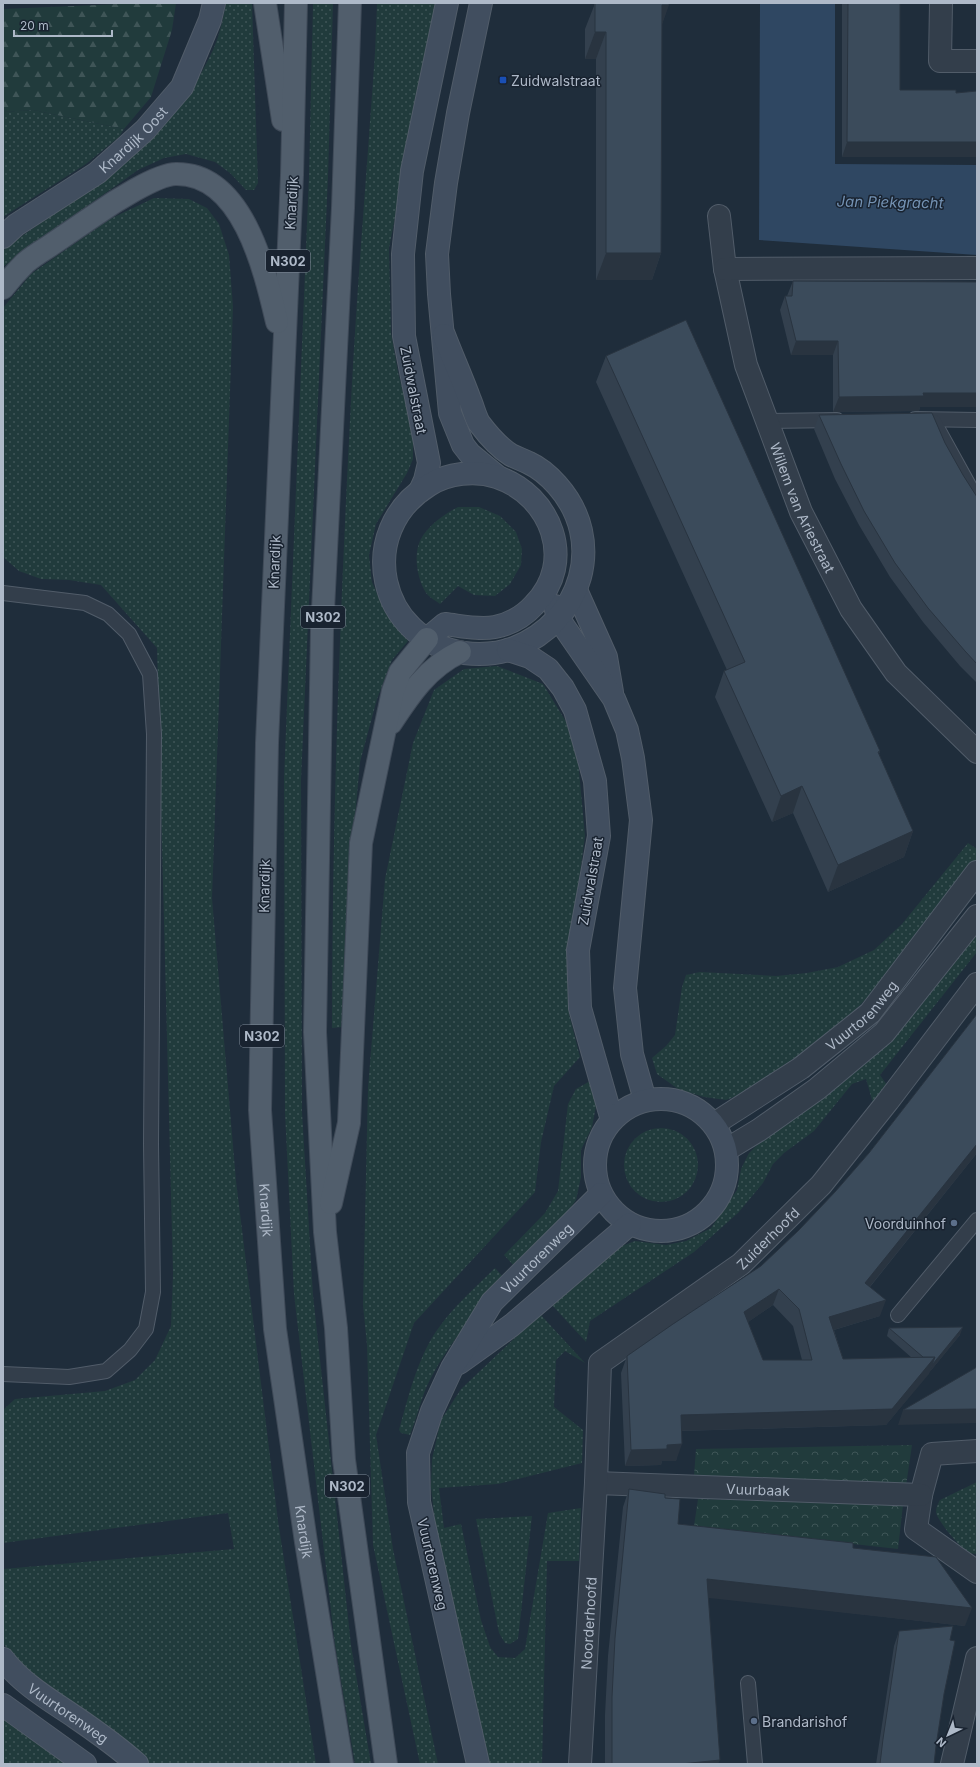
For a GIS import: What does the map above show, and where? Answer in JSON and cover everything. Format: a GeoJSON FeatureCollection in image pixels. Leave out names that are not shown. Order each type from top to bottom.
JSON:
{"type":"FeatureCollection","features":[{"type":"Feature","properties":{"kind":"main road","name":"N302"},"geometry":{"type":"LineString","coordinates":[[265,3],[292,175]]}},
{"type":"Feature","properties":{"kind":"main road","name":"Knardijk"},"geometry":{"type":"LineString","coordinates":[[296,3],[292,175],[283,347],[267,743],[260,1110],[275,1329],[306,1542],[342,1764]]}},
{"type":"Feature","properties":{"kind":"main road","name":"N302"},"geometry":{"type":"LineString","coordinates":[[350,3],[343,208],[322,638],[315,1032],[325,1232],[336,1328],[344,1460],[386,1764]]}},
{"type":"Feature","properties":{"kind":"main road"},"geometry":{"type":"LineString","coordinates":[[3,288],[26,262],[110,205],[150,182],[175,173],[201,178],[221,191],[238,212],[252,238],[268,285],[283,347]]}},
{"type":"Feature","properties":{"kind":"main road","name":"N302"},"geometry":{"type":"LineString","coordinates":[[325,1232],[349,1123],[361,843],[373,779],[385,733],[393,691],[400,672],[427,640]]}},
{"type":"Feature","properties":{"kind":"main road","name":"N302"},"geometry":{"type":"LineString","coordinates":[[385,733],[406,700],[431,671],[446,659],[460,652]]}},
{"type":"Feature","properties":{"kind":"street","name":"Knardijk Oost"},"geometry":{"type":"LineString","coordinates":[[3,237],[16,225],[97,173],[145,130],[182,87],[210,20],[214,3]]}},
{"type":"Feature","properties":{"kind":"street","name":"Zuidwalstraat"},"geometry":{"type":"LineString","coordinates":[[420,491],[425,480],[428,463],[404,336],[403,254],[412,171],[447,3]]}},
{"type":"Feature","properties":{"kind":"street"},"geometry":{"type":"LineString","coordinates":[[427,640],[445,624],[481,628],[497,627],[513,621],[528,612],[540,600],[548,586],[554,570],[556,553],[554,536],[548,520],[539,506],[528,494],[498,478],[470,454],[463,446],[450,414],[444,335],[439,294],[438,254],[446,183],[458,113],[481,3]]}},
{"type":"Feature","properties":{"kind":"street"},"geometry":{"type":"LineString","coordinates":[[941,3],[940,61],[977,61]]}},
{"type":"Feature","properties":{"kind":"street","name":"Willem van Ariestraat"},"geometry":{"type":"LineString","coordinates":[[718,216],[725,270],[746,365],[801,512],[851,609],[896,673],[977,752]]}},
{"type":"Feature","properties":{"kind":"street"},"geometry":{"type":"LineString","coordinates":[[725,270],[977,268]]}},
{"type":"Feature","properties":{"kind":"street"},"geometry":{"type":"LineString","coordinates":[[444,335],[477,420],[494,442],[511,455],[528,462],[544,473],[569,500],[577,517],[582,535],[583,554],[582,572],[568,607],[542,634],[526,644],[492,654],[460,652],[444,648],[427,640],[404,620],[395,607],[388,592],[384,571],[385,544],[397,514],[408,501],[434,482],[465,474],[482,474],[498,478]]}},
{"type":"Feature","properties":{"kind":"street"},"geometry":{"type":"LineString","coordinates":[[548,586],[558,618],[614,699],[627,730],[633,758],[641,820],[625,988],[632,1054],[645,1100]]}},
{"type":"Feature","properties":{"kind":"street"},"geometry":{"type":"LineString","coordinates":[[576,590],[606,657],[614,699]]}},
{"type":"Feature","properties":{"kind":"street","name":"Zuidwalstraat"},"geometry":{"type":"LineString","coordinates":[[508,650],[530,657],[548,669],[563,688],[575,710],[595,781],[599,836],[578,950],[580,1008],[612,1120]]}},
{"type":"Feature","properties":{"kind":"street","name":"Vuurtorenweg"},"geometry":{"type":"LineString","coordinates":[[714,1124],[801,1068],[870,1013],[977,872]]}},
{"type":"Feature","properties":{"kind":"street","name":"Vuurtorenweg"},"geometry":{"type":"LineString","coordinates":[[726,1150],[759,1130],[818,1089],[884,1033],[977,916]]}},
{"type":"Feature","properties":{"kind":"street","name":"Zuiderhoofd"},"geometry":{"type":"LineString","coordinates":[[596,1483],[600,1363],[741,1264],[821,1184],[888,1101],[977,984]]}},
{"type":"Feature","properties":{"kind":"street"},"geometry":{"type":"LineString","coordinates":[[671,1099],[695,1107],[714,1124],[726,1150],[726,1180],[713,1207],[689,1226],[659,1232],[630,1224],[613,1211],[601,1194],[594,1169],[598,1142],[612,1120],[627,1108],[645,1100],[671,1099]]}},
{"type":"Feature","properties":{"kind":"street","name":"Vuurtorenweg"},"geometry":{"type":"LineString","coordinates":[[478,1764],[419,1502],[418,1452],[432,1411],[452,1368],[492,1302],[601,1194]]}},
{"type":"Feature","properties":{"kind":"street","name":"Vuurtorenweg"},"geometry":{"type":"LineString","coordinates":[[452,1368],[512,1325],[630,1224]]}},
{"type":"Feature","properties":{"kind":"street"},"geometry":{"type":"LineString","coordinates":[[977,1451],[932,1454],[921,1495],[916,1529],[977,1572]]}},
{"type":"Feature","properties":{"kind":"street","name":"Vuurbaak"},"geometry":{"type":"LineString","coordinates":[[596,1483],[921,1495]]}},
{"type":"Feature","properties":{"kind":"street","name":"Noorderhoofd"},"geometry":{"type":"LineString","coordinates":[[580,1764],[596,1483]]}},
{"type":"Feature","properties":{"kind":"street"},"geometry":{"type":"LineString","coordinates":[[952,1764],[977,1658]]}},
{"type":"Feature","properties":{"kind":"street","name":"Vuurtorenweg"},"geometry":{"type":"LineString","coordinates":[[3,1659],[12,1670],[40,1694],[120,1748],[137,1764]]}},
{"type":"Feature","properties":{"kind":"street"},"geometry":{"type":"LineString","coordinates":[[3,1705],[85,1764]]}},
{"type":"Feature","properties":{"kind":"lane"},"geometry":{"type":"LineString","coordinates":[[901,419],[977,420]]}},
{"type":"Feature","properties":{"kind":"lane"},"geometry":{"type":"LineString","coordinates":[[932,419],[977,500]]}},
{"type":"Feature","properties":{"kind":"lane"},"geometry":{"type":"LineString","coordinates":[[768,422],[854,420]]}},
{"type":"Feature","properties":{"kind":"lane"},"geometry":{"type":"LineString","coordinates":[[3,592],[85,603],[108,614],[124,629],[129,634],[150,674],[154,734],[151,1136],[153,1292],[146,1329],[130,1350],[106,1371],[70,1377],[3,1374]]}},
{"type":"Feature","properties":{"kind":"lane"},"geometry":{"type":"LineString","coordinates":[[898,1315],[977,1220]]}},
{"type":"Feature","properties":{"kind":"lane"},"geometry":{"type":"LineString","coordinates":[[748,1683],[755,1764]]}},
{"type":"Feature","properties":{"kind":"green space"},"geometry":{"type":"Polygon","coordinates":[[[176,3],[172,30],[151,97],[124,129],[33,110],[3,112],[3,9],[176,3]]]}},
{"type":"Feature","properties":{"kind":"green space"},"geometry":{"type":"Polygon","coordinates":[[[226,3],[252,3],[258,183],[254,190],[246,190],[230,173],[215,162],[186,154],[164,158],[138,170],[3,267],[3,251],[7,247],[118,168],[166,123],[187,96],[216,44],[226,3]]]}},
{"type":"Feature","properties":{"kind":"green space"},"geometry":{"type":"Polygon","coordinates":[[[313,3],[333,3],[328,177],[301,780],[302,1112],[313,1295],[351,1645],[371,1764],[355,1764],[335,1645],[294,1294],[285,1113],[284,778],[309,176],[313,3]]]}},
{"type":"Feature","properties":{"kind":"green space"},"geometry":{"type":"Polygon","coordinates":[[[377,3],[437,3],[389,248],[391,333],[398,372],[413,433],[413,459],[407,473],[376,524],[369,555],[372,582],[386,614],[408,641],[392,660],[377,699],[360,762],[348,894],[342,1027],[332,1028],[333,871],[343,558],[353,358],[375,53],[377,3]]]}},
{"type":"Feature","properties":{"kind":"green space"},"geometry":{"type":"Polygon","coordinates":[[[33,110],[124,129],[119,137],[86,164],[3,217],[3,112],[33,110]]]}},
{"type":"Feature","properties":{"kind":"green space"},"geometry":{"type":"Polygon","coordinates":[[[154,198],[189,199],[207,208],[219,224],[229,255],[233,307],[212,898],[236,1181],[278,1521],[316,1764],[147,1764],[16,1663],[3,1643],[3,1569],[234,1549],[228,1513],[3,1543],[3,1410],[15,1399],[105,1391],[135,1380],[155,1360],[171,1326],[173,1273],[157,648],[101,585],[69,580],[41,579],[19,571],[3,557],[3,308],[31,274],[110,219],[154,198]]]}},
{"type":"Feature","properties":{"kind":"green space"},"geometry":{"type":"Polygon","coordinates":[[[458,507],[479,507],[500,516],[516,532],[522,549],[521,565],[510,584],[495,596],[474,595],[458,586],[440,604],[426,593],[420,579],[417,563],[418,548],[420,540],[431,526],[444,515],[458,507]]]}},
{"type":"Feature","properties":{"kind":"green space"},"geometry":{"type":"Polygon","coordinates":[[[497,666],[543,684],[576,738],[585,836],[568,962],[569,1014],[580,1057],[554,1086],[541,1142],[535,1192],[414,1323],[376,1435],[393,1549],[438,1764],[420,1764],[373,1545],[367,1345],[363,1305],[368,1088],[385,879],[413,743],[434,690],[464,669],[497,666]]]}},
{"type":"Feature","properties":{"kind":"green space"},"geometry":{"type":"Polygon","coordinates":[[[968,843],[977,849],[977,861],[886,978],[839,1027],[753,1090],[726,1100],[704,1097],[678,1089],[657,1074],[652,1058],[666,1046],[675,1035],[682,987],[686,975],[700,972],[776,976],[807,973],[838,967],[874,950],[902,924],[968,843]]]}},
{"type":"Feature","properties":{"kind":"green space"},"geometry":{"type":"Polygon","coordinates":[[[977,930],[977,952],[880,1075],[887,1085],[873,1103],[866,1079],[852,1084],[814,1131],[784,1153],[773,1164],[763,1183],[738,1213],[694,1252],[590,1321],[586,1342],[551,1304],[614,1249],[635,1241],[666,1245],[686,1241],[711,1228],[737,1190],[741,1169],[749,1153],[767,1135],[842,1083],[875,1051],[977,930]]]}},
{"type":"Feature","properties":{"kind":"green space"},"geometry":{"type":"Polygon","coordinates":[[[592,1080],[596,1106],[592,1127],[581,1150],[581,1177],[576,1200],[562,1220],[515,1267],[504,1255],[545,1213],[558,1191],[568,1104],[576,1089],[592,1080]]]}},
{"type":"Feature","properties":{"kind":"green space"},"geometry":{"type":"Polygon","coordinates":[[[661,1128],[682,1134],[692,1144],[698,1165],[692,1186],[682,1196],[661,1202],[640,1196],[630,1186],[624,1165],[630,1144],[640,1134],[661,1128]]]}},
{"type":"Feature","properties":{"kind":"green space"},"geometry":{"type":"Polygon","coordinates":[[[495,1268],[505,1279],[461,1331],[442,1358],[426,1388],[410,1435],[401,1433],[399,1430],[415,1376],[432,1337],[452,1311],[495,1268]]]}},
{"type":"Feature","properties":{"kind":"green space"},"geometry":{"type":"Polygon","coordinates":[[[540,1314],[585,1363],[565,1351],[556,1360],[554,1407],[583,1430],[582,1463],[498,1484],[439,1488],[444,1528],[461,1524],[481,1620],[490,1647],[498,1657],[515,1658],[525,1649],[548,1513],[581,1508],[579,1561],[547,1561],[542,1764],[490,1764],[436,1531],[431,1487],[432,1459],[441,1420],[461,1389],[540,1314]]]}},
{"type":"Feature","properties":{"kind":"green space"},"geometry":{"type":"Polygon","coordinates":[[[912,1445],[906,1486],[694,1476],[696,1449],[912,1445]]]}},
{"type":"Feature","properties":{"kind":"green space"},"geometry":{"type":"Polygon","coordinates":[[[977,1482],[977,1554],[972,1554],[958,1543],[944,1526],[936,1512],[940,1500],[977,1482]]]}},
{"type":"Feature","properties":{"kind":"green space"},"geometry":{"type":"Polygon","coordinates":[[[698,1499],[903,1505],[898,1549],[694,1526],[698,1499]]]}},
{"type":"Feature","properties":{"kind":"green space"},"geometry":{"type":"Polygon","coordinates":[[[532,1516],[518,1639],[510,1644],[505,1643],[499,1633],[476,1519],[532,1516]]]}},
{"type":"Feature","properties":{"kind":"green space"},"geometry":{"type":"Polygon","coordinates":[[[3,1718],[69,1764],[3,1764],[3,1718]]]}},
{"type":"Feature","properties":{"kind":"water","name":"Jan Piekgracht"},"geometry":{"type":"Polygon","coordinates":[[[760,3],[835,3],[835,164],[977,165],[977,255],[759,240],[760,3]]]}},
{"type":"Feature","properties":{"kind":"building"},"geometry":{"type":"Polygon","coordinates":[[[595,3],[669,3],[669,5],[662,5],[661,253],[606,253],[606,32],[595,32],[595,3]]]}},
{"type":"Feature","properties":{"kind":"building"},"geometry":{"type":"Polygon","coordinates":[[[848,3],[900,3],[900,90],[956,90],[956,93],[977,91],[977,142],[847,142],[848,3]]]}},
{"type":"Feature","properties":{"kind":"building"},"geometry":{"type":"Polygon","coordinates":[[[793,281],[977,282],[977,393],[923,393],[924,396],[839,397],[838,341],[796,341],[785,296],[792,296],[793,281]]]}},
{"type":"Feature","properties":{"kind":"building"},"geometry":{"type":"Polygon","coordinates":[[[686,320],[880,751],[878,752],[913,831],[838,865],[802,786],[781,796],[724,671],[745,662],[606,356],[686,320]]]}},
{"type":"Feature","properties":{"kind":"building"},"geometry":{"type":"Polygon","coordinates":[[[932,413],[945,443],[977,497],[977,664],[928,608],[895,563],[864,511],[819,415],[932,413]]]}},
{"type":"Feature","properties":{"kind":"building"},"geometry":{"type":"Polygon","coordinates":[[[977,1014],[977,1144],[865,1283],[886,1300],[829,1317],[843,1359],[935,1357],[892,1409],[681,1415],[682,1444],[667,1445],[667,1449],[631,1450],[627,1356],[761,1266],[799,1230],[869,1153],[977,1014]],[[779,1289],[744,1312],[763,1360],[812,1360],[799,1309],[779,1289]]]}},
{"type":"Feature","properties":{"kind":"building"},"geometry":{"type":"Polygon","coordinates":[[[963,1327],[932,1365],[935,1357],[923,1357],[889,1328],[963,1327]]]}},
{"type":"Feature","properties":{"kind":"building"},"geometry":{"type":"Polygon","coordinates":[[[977,1367],[977,1409],[903,1410],[977,1367]]]}},
{"type":"Feature","properties":{"kind":"building"},"geometry":{"type":"Polygon","coordinates":[[[629,1489],[665,1494],[665,1498],[680,1499],[678,1524],[853,1543],[853,1548],[936,1557],[972,1608],[707,1579],[720,1760],[681,1764],[612,1764],[612,1697],[615,1638],[629,1489]]]}},
{"type":"Feature","properties":{"kind":"building"},"geometry":{"type":"Polygon","coordinates":[[[953,1626],[950,1640],[955,1641],[944,1694],[934,1764],[880,1764],[899,1631],[953,1626]]]}},
{"type":"Feature","properties":{"kind":"place","name":"Zuidwalstraat"},"geometry":{"type":"Point","coordinates":[503,80]}},
{"type":"Feature","properties":{"kind":"place","name":"Voorduinhof"},"geometry":{"type":"Point","coordinates":[954,1223]}},
{"type":"Feature","properties":{"kind":"place","name":"Brandarishof"},"geometry":{"type":"Point","coordinates":[754,1721]}}]}
